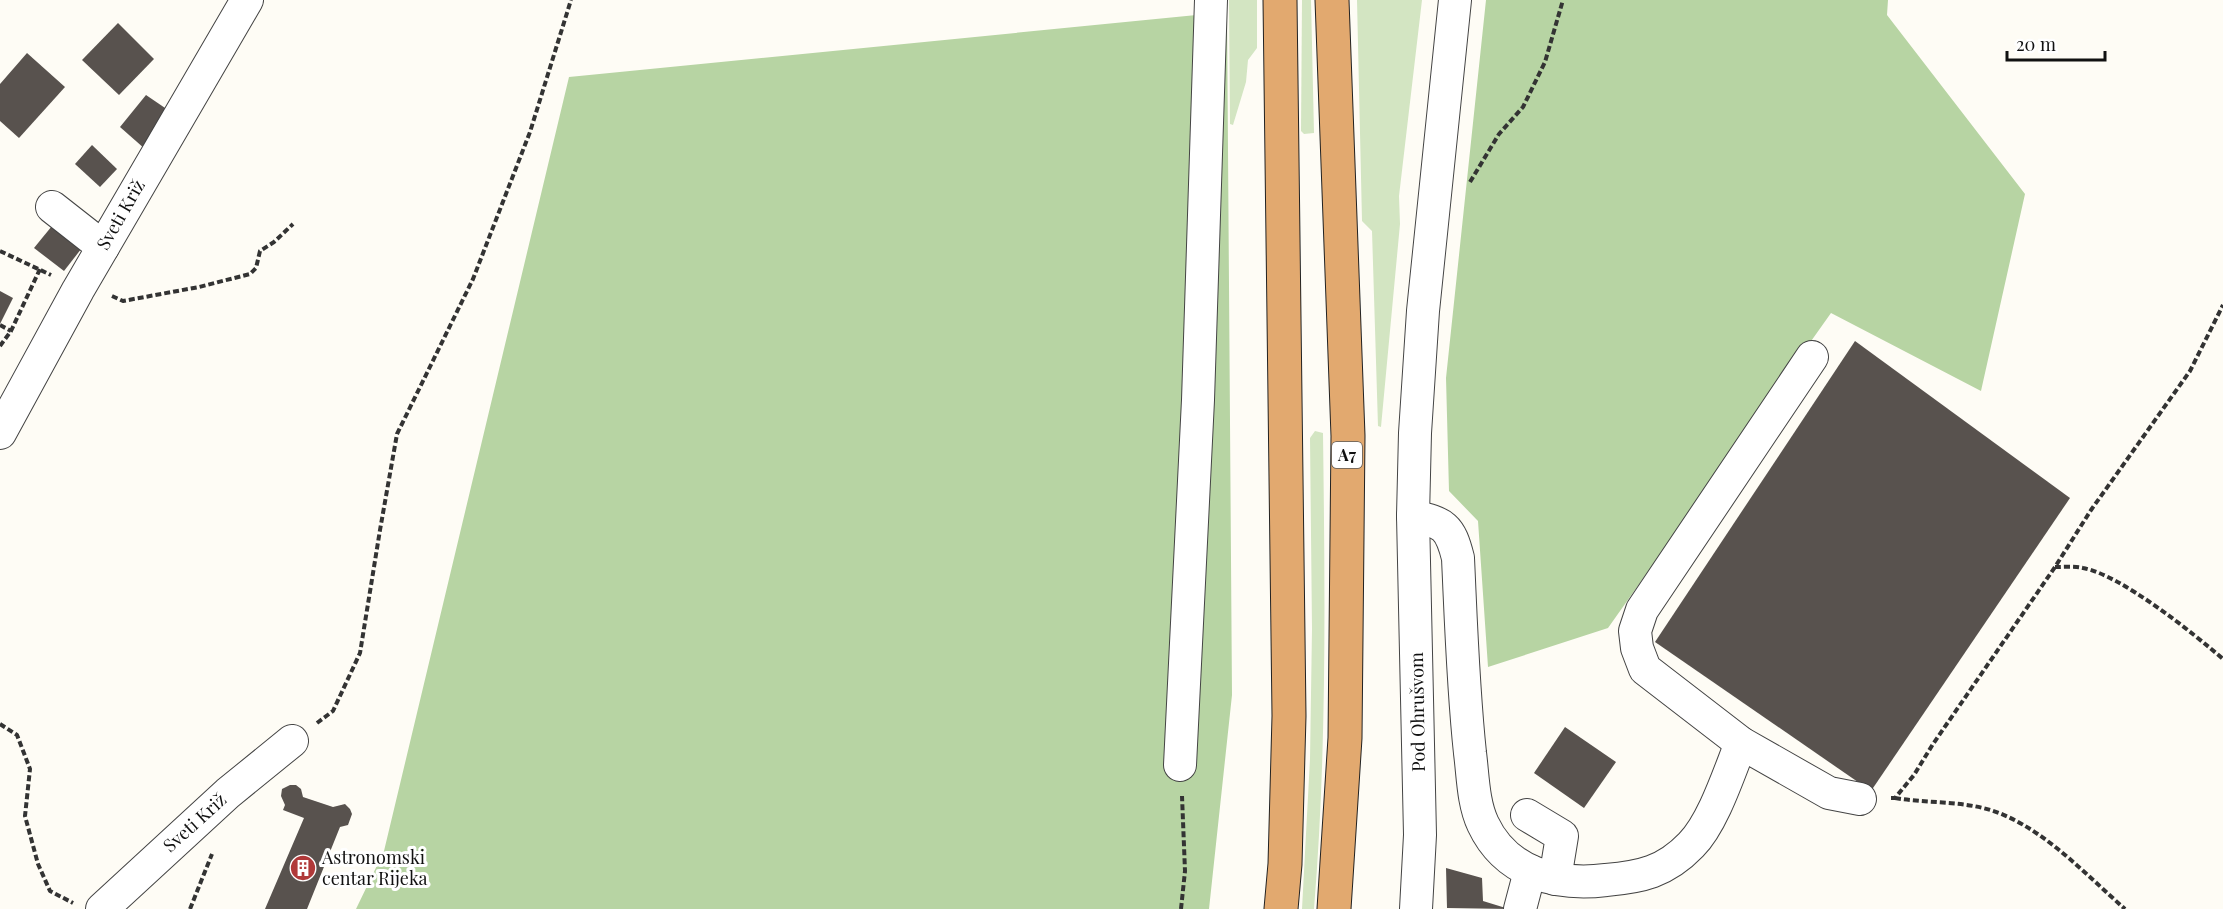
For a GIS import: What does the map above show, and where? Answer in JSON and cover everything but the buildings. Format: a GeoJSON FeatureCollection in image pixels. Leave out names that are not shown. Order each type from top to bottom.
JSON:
{"type":"FeatureCollection","features":[{"type":"Feature","properties":{"kind":"highway"},"geometry":{"type":"LineString","coordinates":[[1280,0],[1289,716],[1285,864],[1281,909]]}},
{"type":"Feature","properties":{"kind":"highway","name":"A7"},"geometry":{"type":"LineString","coordinates":[[1332,0],[1348,436],[1345,738],[1334,909]]}},
{"type":"Feature","properties":{"kind":"street","name":"Sveti Križ"},"geometry":{"type":"LineString","coordinates":[[0,433],[91,292],[103,247],[247,0]]}},
{"type":"Feature","properties":{"kind":"street"},"geometry":{"type":"LineString","coordinates":[[1180,765],[1198,400],[1211,0]]}},
{"type":"Feature","properties":{"kind":"street","name":"Pod Ohrušvom"},"geometry":{"type":"LineString","coordinates":[[1416,909],[1420,835],[1413,516],[1415,433],[1420,344],[1455,0]]}},
{"type":"Feature","properties":{"kind":"street"},"geometry":{"type":"LineString","coordinates":[[52,207],[103,247]]}},
{"type":"Feature","properties":{"kind":"street"},"geometry":{"type":"LineString","coordinates":[[1812,357],[1642,610],[1635,631],[1637,648],[1645,669],[1741,743],[1829,793],[1860,799]]}},
{"type":"Feature","properties":{"kind":"street"},"geometry":{"type":"LineString","coordinates":[[1413,516],[1439,522],[1453,538],[1458,558],[1466,718],[1477,806],[1484,825],[1498,847],[1520,866],[1543,875],[1584,883],[1639,877],[1668,864],[1692,844],[1712,813],[1741,743]]}},
{"type":"Feature","properties":{"kind":"street","name":"Sveti Križ"},"geometry":{"type":"LineString","coordinates":[[89,907],[292,741]]}},
{"type":"Feature","properties":{"kind":"street"},"geometry":{"type":"LineString","coordinates":[[1520,909],[1543,875],[1562,836],[1527,815]]}},
{"type":"Feature","properties":{"kind":"path"},"geometry":{"type":"LineString","coordinates":[[292,741],[333,711],[360,653],[397,434],[473,279],[530,132],[571,0]]}},
{"type":"Feature","properties":{"kind":"path"},"geometry":{"type":"LineString","coordinates":[[1468,185],[1499,135],[1523,107],[1545,62],[1563,0]]}},
{"type":"Feature","properties":{"kind":"path"},"geometry":{"type":"LineString","coordinates":[[91,292],[123,301],[199,287],[250,274],[256,268],[260,251],[274,242],[293,224]]}},
{"type":"Feature","properties":{"kind":"path"},"geometry":{"type":"LineString","coordinates":[[0,251],[40,269],[11,331],[0,346]]}},
{"type":"Feature","properties":{"kind":"path"},"geometry":{"type":"LineString","coordinates":[[1895,798],[1914,775],[2091,510],[2190,371],[2223,305]]}},
{"type":"Feature","properties":{"kind":"path"},"geometry":{"type":"LineString","coordinates":[[0,325],[11,331]]}},
{"type":"Feature","properties":{"kind":"path"},"geometry":{"type":"LineString","coordinates":[[2055,567],[2084,568],[2107,577],[2144,599],[2201,640],[2223,659]]}},
{"type":"Feature","properties":{"kind":"path"},"geometry":{"type":"LineString","coordinates":[[0,724],[16,735],[30,769],[25,816],[38,864],[50,891],[89,907]]}},
{"type":"Feature","properties":{"kind":"path"},"geometry":{"type":"LineString","coordinates":[[1180,765],[1185,871],[1181,909]]}},
{"type":"Feature","properties":{"kind":"path"},"geometry":{"type":"LineString","coordinates":[[1860,799],[1895,798],[1983,808],[2023,825],[2045,839],[2125,909]]}},
{"type":"Feature","properties":{"kind":"green space"},"geometry":{"type":"Polygon","coordinates":[[[1229,0],[1257,0],[1257,48],[1248,60],[1246,82],[1233,125],[1230,124],[1229,0]]]}},
{"type":"Feature","properties":{"kind":"green space"},"geometry":{"type":"Polygon","coordinates":[[[1302,0],[1311,0],[1314,133],[1304,134],[1301,131],[1302,0]]]}},
{"type":"Feature","properties":{"kind":"green space"},"geometry":{"type":"Polygon","coordinates":[[[1357,0],[1422,0],[1399,196],[1400,224],[1381,427],[1378,426],[1372,231],[1362,221],[1357,0]]]}},
{"type":"Feature","properties":{"kind":"green space"},"geometry":{"type":"Polygon","coordinates":[[[1486,0],[1888,0],[1887,15],[2025,194],[1981,391],[1831,313],[1608,628],[1488,667],[1478,521],[1449,491],[1446,378],[1486,0]]]}},
{"type":"Feature","properties":{"kind":"green space"},"geometry":{"type":"Polygon","coordinates":[[[1227,12],[1232,695],[1209,909],[356,909],[384,851],[569,77],[1227,12]]]}},
{"type":"Feature","properties":{"kind":"green space"},"geometry":{"type":"Polygon","coordinates":[[[1315,431],[1323,433],[1323,730],[1314,909],[1302,909],[1310,759],[1312,629],[1310,438],[1315,431]]]}},
{"type":"Feature","properties":{"kind":"place","name":"Astronomski centar Rijeka"},"geometry":{"type":"Point","coordinates":[303,868]}}]}
